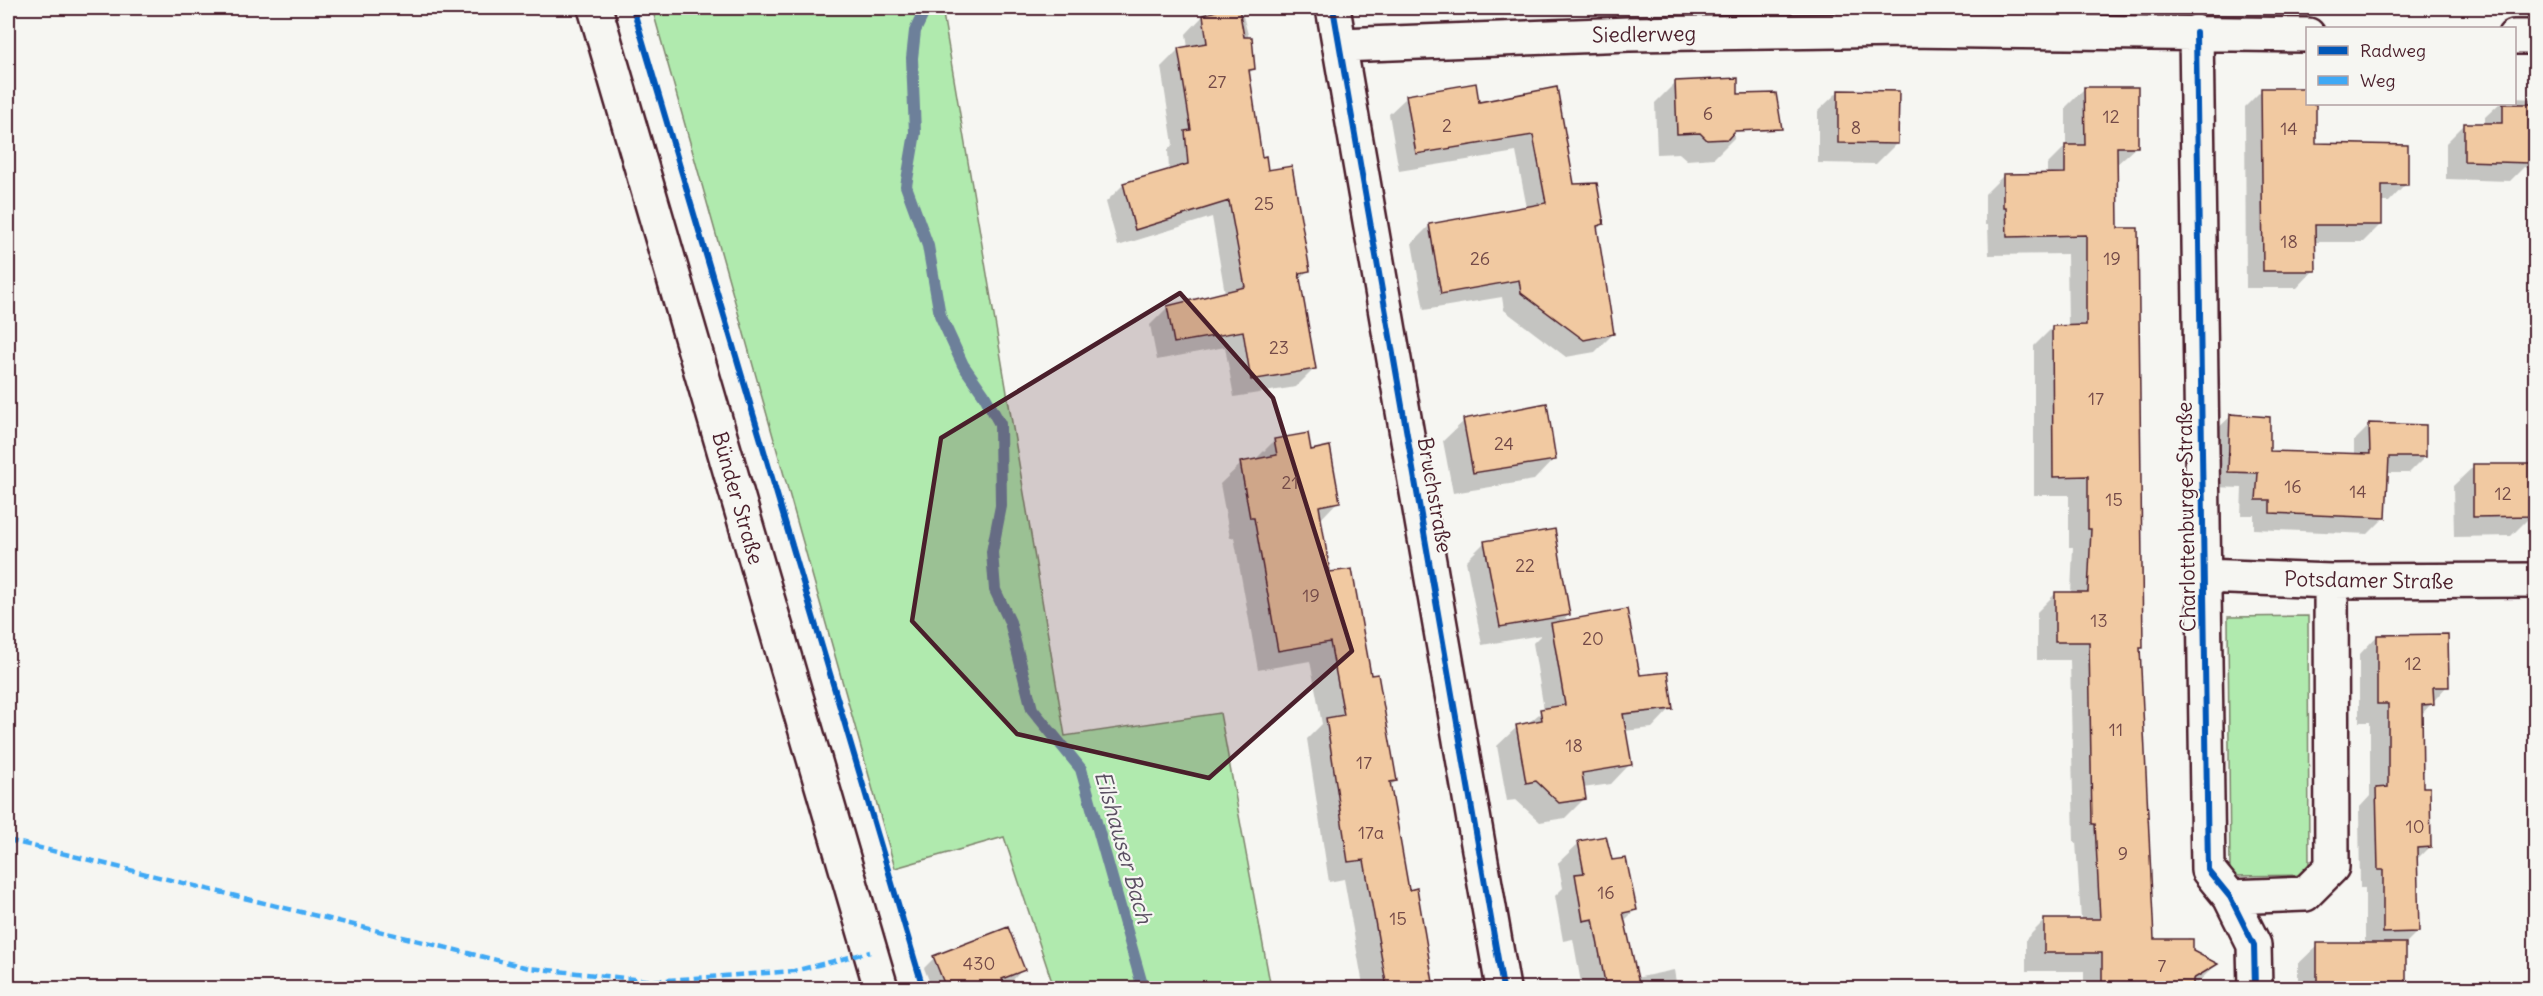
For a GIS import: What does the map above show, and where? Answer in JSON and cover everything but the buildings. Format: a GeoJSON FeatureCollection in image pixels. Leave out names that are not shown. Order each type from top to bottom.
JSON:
{"type":"FeatureCollection","features":[{"type":"Feature","properties":{"kind":"street","name":"Bünder Straße"},"geometry":{"type":"LineString","coordinates":[[595,8],[881,988]]}},
{"type":"Feature","properties":{"kind":"street","name":"Bruchstraße"},"geometry":{"type":"LineString","coordinates":[[1333,8],[1503,988]]}},
{"type":"Feature","properties":{"kind":"street","name":"Siedlerweg"},"geometry":{"type":"LineString","coordinates":[[1340,45],[1629,34],[1905,30],[2306,35]]}},
{"type":"Feature","properties":{"kind":"street","name":"Charlottenburger Straße"},"geometry":{"type":"LineString","coordinates":[[2196,32],[2208,870],[2230,897],[2254,945],[2255,988]]}},
{"type":"Feature","properties":{"kind":"street"},"geometry":{"type":"LineString","coordinates":[[2516,37],[2535,37]]}},
{"type":"Feature","properties":{"kind":"street","name":"Potsdamer Straße"},"geometry":{"type":"LineString","coordinates":[[2203,576],[2331,581],[2535,580]]}},
{"type":"Feature","properties":{"kind":"street"},"geometry":{"type":"LineString","coordinates":[[2230,897],[2305,894],[2332,867],[2331,581]]}},
{"type":"Feature","properties":{"kind":"highlighted area"},"geometry":{"type":"Polygon","coordinates":[[[1180,293],[1273,398],[1352,651],[1209,778],[1017,734],[912,621],[941,438],[1180,293]]]}},
{"type":"Feature","properties":{"kind":"green space"},"geometry":{"type":"Polygon","coordinates":[[[652,8],[942,8],[1065,736],[1220,713],[1271,988],[1054,988],[1004,837],[895,868],[652,8]]]}},
{"type":"Feature","properties":{"kind":"green space"},"geometry":{"type":"Polygon","coordinates":[[[2308,616],[2309,875],[2230,876],[2228,617],[2308,616]]]}},
{"type":"Feature","properties":{"kind":"waterway","name":"Eilshauser Bach"},"geometry":{"type":"LineString","coordinates":[[926,8],[915,31],[912,58],[915,133],[906,186],[928,246],[940,315],[963,365],[984,395],[1000,424],[1001,506],[992,552],[995,590],[1010,622],[1032,709],[1081,769],[1143,988]]}},
{"type":"Feature","properties":{"kind":"marked path"},"geometry":{"type":"LineString","coordinates":[[8,840],[529,968],[653,981],[794,971],[870,952]]}},
{"type":"Feature","properties":{"kind":"cycle path"},"geometry":{"type":"LineString","coordinates":[[633,8],[923,988]]}},
{"type":"Feature","properties":{"kind":"cycle path"},"geometry":{"type":"LineString","coordinates":[[1333,8],[1503,988]]}},
{"type":"Feature","properties":{"kind":"cycle path"},"geometry":{"type":"LineString","coordinates":[[2196,32],[2208,870],[2230,897],[2254,945],[2255,988]]}}]}
